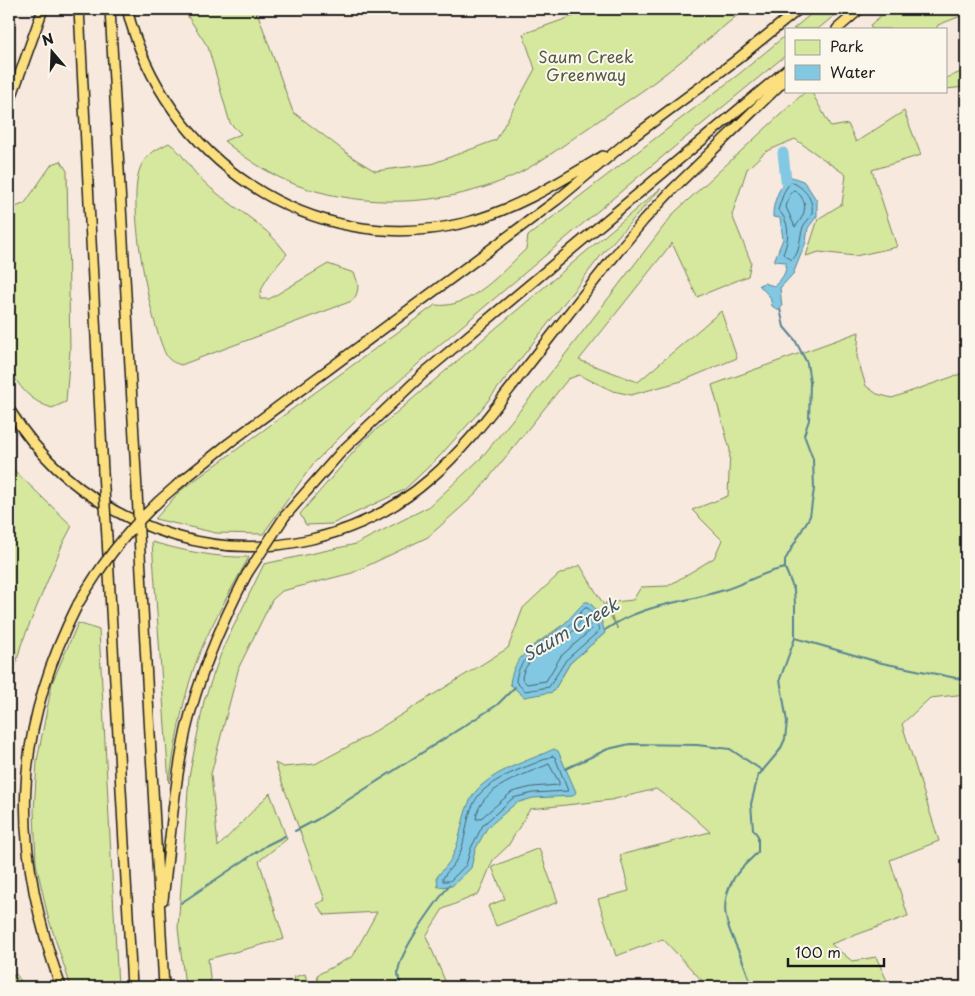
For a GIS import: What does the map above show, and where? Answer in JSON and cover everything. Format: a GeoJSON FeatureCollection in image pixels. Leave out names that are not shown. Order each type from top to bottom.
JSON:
{"type":"FeatureCollection","features":[{"type":"Feature","properties":{"kind":"highway"},"geometry":{"type":"LineString","coordinates":[[9,104],[43,9]]}},
{"type":"Feature","properties":{"kind":"highway"},"geometry":{"type":"LineString","coordinates":[[79,9],[132,987]]}},
{"type":"Feature","properties":{"kind":"highway"},"geometry":{"type":"LineString","coordinates":[[110,9],[164,987]]}},
{"type":"Feature","properties":{"kind":"highway"},"geometry":{"type":"LineString","coordinates":[[128,9],[136,40],[156,83],[176,115],[201,145],[236,176],[266,194],[307,214],[336,222],[372,228],[416,229],[454,224],[483,217],[535,196],[629,140]]}},
{"type":"Feature","properties":{"kind":"highway"},"geometry":{"type":"LineString","coordinates":[[61,987],[42,931],[31,882],[26,841],[25,787],[30,738],[42,687],[60,640],[78,604],[98,571],[121,540],[176,485],[229,443],[557,200],[629,140],[728,66],[799,9]]}},
{"type":"Feature","properties":{"kind":"highway"},"geometry":{"type":"LineString","coordinates":[[838,28],[860,9]]}},
{"type":"Feature","properties":{"kind":"highway"},"geometry":{"type":"LineString","coordinates":[[160,924],[179,768],[186,730],[211,648],[247,574],[285,516],[342,451],[425,372],[785,71]]}},
{"type":"Feature","properties":{"kind":"highway"},"geometry":{"type":"LineString","coordinates":[[9,409],[32,442],[71,481],[122,515],[158,530],[199,541],[250,546],[299,542],[348,528],[393,506],[412,494],[458,453],[644,220],[672,190],[785,80]]}},
{"type":"Feature","properties":{"kind":"green space","name":"Saum Creek Greenway"},"geometry":{"type":"Polygon","coordinates":[[[183,9],[256,9],[293,112],[352,157],[375,171],[431,164],[496,140],[535,69],[523,34],[593,9],[745,9],[645,89],[529,168],[486,187],[463,193],[413,201],[388,201],[339,196],[291,183],[267,171],[224,141],[241,134],[230,123],[208,47],[183,9]]]}},
{"type":"Feature","properties":{"kind":"green space"},"geometry":{"type":"Polygon","coordinates":[[[817,9],[842,9],[819,28],[794,28],[817,9]]]}},
{"type":"Feature","properties":{"kind":"green space"},"geometry":{"type":"Polygon","coordinates":[[[889,9],[966,9],[966,14],[938,25],[936,28],[872,28],[870,25],[889,9]]]}},
{"type":"Feature","properties":{"kind":"green space"},"geometry":{"type":"Polygon","coordinates":[[[785,36],[785,56],[430,353],[361,416],[313,464],[263,534],[216,533],[155,519],[180,491],[435,305],[448,305],[461,301],[485,287],[526,249],[528,236],[739,74],[785,36]]]}},
{"type":"Feature","properties":{"kind":"green space"},"geometry":{"type":"Polygon","coordinates":[[[966,70],[966,87],[948,89],[948,77],[966,70]]]}},
{"type":"Feature","properties":{"kind":"green space"},"geometry":{"type":"Polygon","coordinates":[[[805,92],[812,92],[831,127],[848,124],[856,142],[904,111],[921,155],[872,170],[897,247],[855,256],[819,252],[806,256],[818,219],[842,204],[846,175],[795,139],[765,152],[747,169],[732,215],[751,262],[748,276],[697,297],[672,243],[579,360],[638,382],[721,311],[737,358],[682,381],[631,395],[613,391],[579,375],[568,379],[476,494],[428,537],[352,573],[282,591],[272,600],[239,667],[211,774],[218,847],[270,793],[287,839],[259,861],[284,939],[208,959],[211,987],[185,987],[178,928],[189,777],[204,701],[223,648],[264,564],[356,544],[430,506],[481,458],[557,365],[674,213],[805,92]]]}},
{"type":"Feature","properties":{"kind":"green space"},"geometry":{"type":"Polygon","coordinates":[[[169,143],[178,151],[196,174],[222,197],[268,232],[287,254],[266,281],[260,299],[269,299],[328,264],[354,273],[358,288],[352,301],[181,365],[169,359],[160,339],[147,288],[137,229],[136,202],[137,180],[144,160],[169,143]]]}},
{"type":"Feature","properties":{"kind":"green space"},"geometry":{"type":"Polygon","coordinates":[[[61,161],[67,171],[70,350],[66,402],[52,408],[31,397],[16,380],[9,366],[9,210],[25,203],[52,164],[61,161]]]}},
{"type":"Feature","properties":{"kind":"green space"},"geometry":{"type":"Polygon","coordinates":[[[661,188],[603,253],[480,411],[439,457],[404,490],[332,524],[306,525],[300,514],[364,440],[661,188]]]}},
{"type":"Feature","properties":{"kind":"green space"},"geometry":{"type":"Polygon","coordinates":[[[859,332],[857,357],[866,386],[877,394],[892,398],[966,372],[966,694],[930,698],[902,724],[939,841],[890,860],[908,916],[831,944],[852,961],[876,957],[890,987],[708,987],[663,939],[616,956],[598,899],[629,891],[620,855],[710,832],[688,812],[656,789],[611,800],[530,809],[508,846],[493,860],[479,894],[443,909],[426,936],[446,983],[437,987],[319,987],[317,975],[353,956],[377,912],[325,915],[316,904],[325,900],[275,763],[283,767],[315,764],[364,738],[508,648],[523,608],[558,575],[580,565],[618,629],[605,603],[633,600],[641,587],[668,586],[714,558],[722,540],[692,510],[728,496],[730,450],[712,385],[859,332]],[[564,624],[527,650],[553,692],[570,663],[605,633],[564,624]]]}},
{"type":"Feature","properties":{"kind":"green space"},"geometry":{"type":"Polygon","coordinates":[[[9,454],[14,470],[72,526],[63,543],[21,645],[9,691],[9,678],[13,661],[9,659],[9,454]]]}},
{"type":"Feature","properties":{"kind":"green space"},"geometry":{"type":"Polygon","coordinates":[[[152,542],[200,553],[249,557],[211,628],[194,668],[181,717],[169,783],[152,542]]]}},
{"type":"Feature","properties":{"kind":"green space"},"geometry":{"type":"Polygon","coordinates":[[[78,623],[99,630],[118,987],[71,987],[48,917],[36,863],[34,811],[37,761],[52,683],[78,623]]]}},
{"type":"Feature","properties":{"kind":"green space"},"geometry":{"type":"Polygon","coordinates":[[[539,848],[558,902],[496,926],[488,906],[505,899],[492,867],[539,848]]]}},
{"type":"Feature","properties":{"kind":"green space"},"geometry":{"type":"Polygon","coordinates":[[[16,974],[25,987],[9,987],[9,979],[16,974]]]}},
{"type":"Feature","properties":{"kind":"green space"},"geometry":{"type":"Polygon","coordinates":[[[305,974],[309,987],[296,987],[294,977],[305,974]]]}},
{"type":"Feature","properties":{"kind":"water"},"geometry":{"type":"Polygon","coordinates":[[[789,176],[803,181],[808,187],[817,201],[817,216],[808,228],[806,242],[793,274],[780,288],[782,307],[778,310],[772,306],[770,297],[759,285],[764,283],[774,286],[785,273],[786,262],[774,261],[783,239],[780,218],[773,217],[773,212],[777,195],[789,176]]]}},
{"type":"Feature","properties":{"kind":"water"},"geometry":{"type":"Polygon","coordinates":[[[585,602],[589,602],[599,613],[605,633],[570,663],[553,692],[524,697],[510,684],[517,663],[530,649],[563,625],[585,602]]]}},
{"type":"Feature","properties":{"kind":"water"},"geometry":{"type":"Polygon","coordinates":[[[554,749],[558,751],[576,792],[573,796],[533,798],[516,803],[487,828],[475,850],[471,868],[452,886],[438,887],[437,877],[453,855],[466,809],[475,792],[498,774],[554,749]]]}},
{"type":"Feature","properties":{"kind":"waterway","name":"Saum Creek"},"geometry":{"type":"LineString","coordinates":[[783,153],[786,180]]}},
{"type":"Feature","properties":{"kind":"waterway","name":"Saum Creek"},"geometry":{"type":"LineString","coordinates":[[751,987],[742,959],[730,933],[725,907],[727,893],[734,878],[742,867],[758,852],[758,836],[753,829],[751,804],[758,776],[780,750],[785,739],[787,722],[780,679],[795,638],[794,590],[785,568],[785,560],[810,516],[814,489],[813,459],[804,435],[809,420],[810,382],[807,363],[795,340],[784,327],[780,309]]}},
{"type":"Feature","properties":{"kind":"waterway","name":"Saum Creek"},"geometry":{"type":"LineString","coordinates":[[605,630],[634,614],[648,609],[708,595],[785,568]]}},
{"type":"Feature","properties":{"kind":"waterway"},"geometry":{"type":"LineString","coordinates":[[795,638],[882,663],[966,680]]}},
{"type":"Feature","properties":{"kind":"waterway","name":"Saum Creek"},"geometry":{"type":"LineString","coordinates":[[295,831],[318,819],[497,705],[515,687]]}},
{"type":"Feature","properties":{"kind":"waterway"},"geometry":{"type":"LineString","coordinates":[[565,769],[608,749],[630,744],[697,745],[730,749],[763,771]]}},
{"type":"Feature","properties":{"kind":"waterway","name":"Saum Creek"},"geometry":{"type":"LineString","coordinates":[[181,903],[267,845],[285,836]]}},
{"type":"Feature","properties":{"kind":"waterway"},"geometry":{"type":"LineString","coordinates":[[402,987],[398,972],[405,951],[419,927],[449,885]]}}]}
